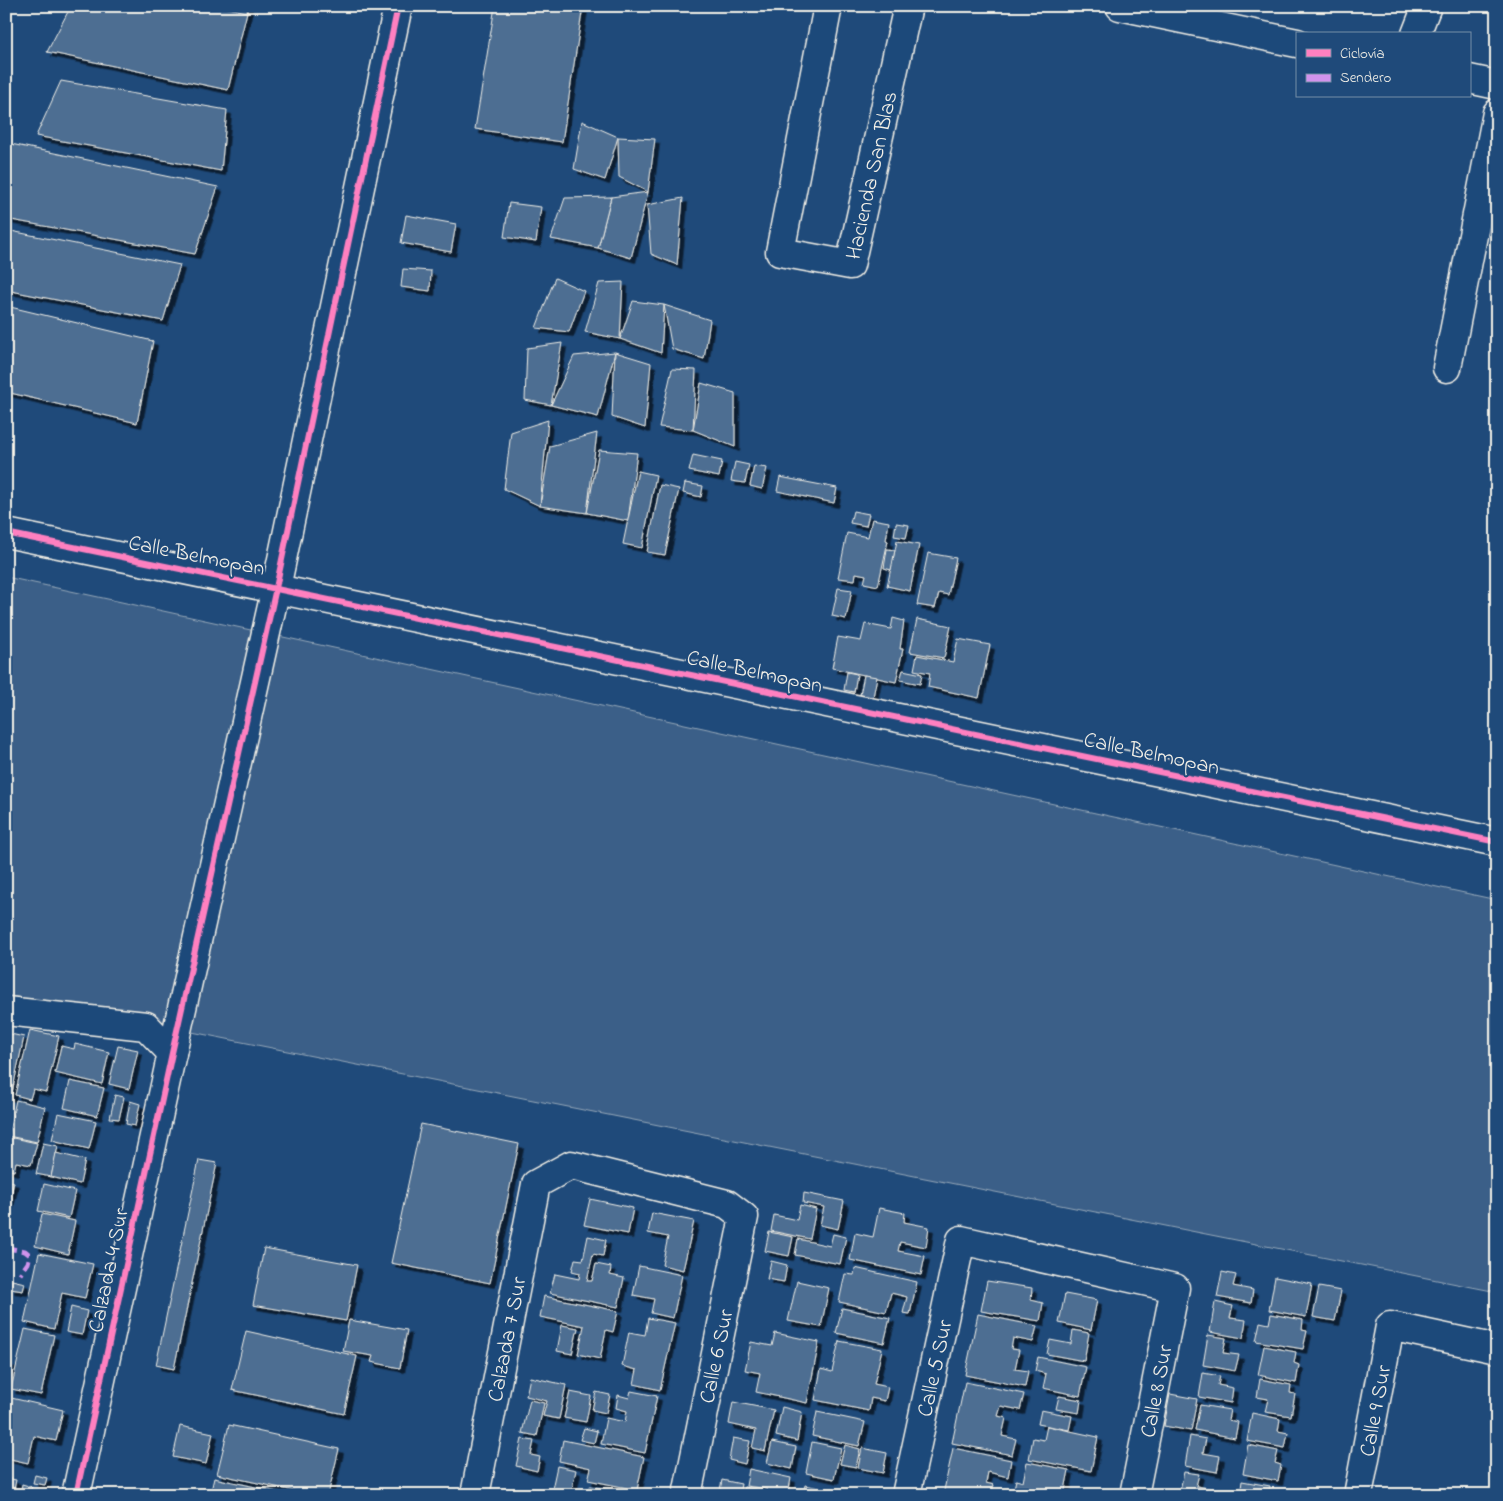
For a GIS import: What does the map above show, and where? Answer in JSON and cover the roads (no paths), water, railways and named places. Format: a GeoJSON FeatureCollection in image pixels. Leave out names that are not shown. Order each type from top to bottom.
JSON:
{"type":"FeatureCollection","features":[{"type":"Feature","properties":{"kind":"street","name":"Calzada 4 Sur"},"geometry":{"type":"LineString","coordinates":[[76,1495],[276,588],[398,6]]}},
{"type":"Feature","properties":{"kind":"street","name":"Hacienda San Blas"},"geometry":{"type":"LineString","coordinates":[[828,6],[780,252],[850,265],[908,6]]}},
{"type":"Feature","properties":{"kind":"street"},"geometry":{"type":"LineString","coordinates":[[1120,6],[1296,43]]}},
{"type":"Feature","properties":{"kind":"street"},"geometry":{"type":"LineString","coordinates":[[1417,32],[1427,6]]}},
{"type":"Feature","properties":{"kind":"street"},"geometry":{"type":"LineString","coordinates":[[1470,79],[1497,85]]}},
{"type":"Feature","properties":{"kind":"street"},"geometry":{"type":"LineString","coordinates":[[1447,368],[1497,113]]}},
{"type":"Feature","properties":{"kind":"street","name":"Calle Belmopan"},"geometry":{"type":"LineString","coordinates":[[6,533],[1497,842]]}},
{"type":"Feature","properties":{"kind":"street"},"geometry":{"type":"LineString","coordinates":[[6,1011],[146,1026],[172,1053]]}},
{"type":"Feature","properties":{"kind":"street","name":"Calle 6 Sur"},"geometry":{"type":"LineString","coordinates":[[536,1184],[571,1165],[728,1204],[744,1217],[687,1495]]}},
{"type":"Feature","properties":{"kind":"street","name":"Calzada 7 Sur"},"geometry":{"type":"LineString","coordinates":[[475,1495],[536,1184]]}},
{"type":"Feature","properties":{"kind":"street","name":"Calle 5 Sur"},"geometry":{"type":"LineString","coordinates":[[906,1495],[962,1240],[1175,1288]]}},
{"type":"Feature","properties":{"kind":"street","name":"Calle 8 Sur"},"geometry":{"type":"LineString","coordinates":[[1134,1495],[1175,1288]]}},
{"type":"Feature","properties":{"kind":"street","name":"Calle 9 Sur"},"geometry":{"type":"LineString","coordinates":[[1358,1495],[1390,1326],[1497,1349]]}}]}
